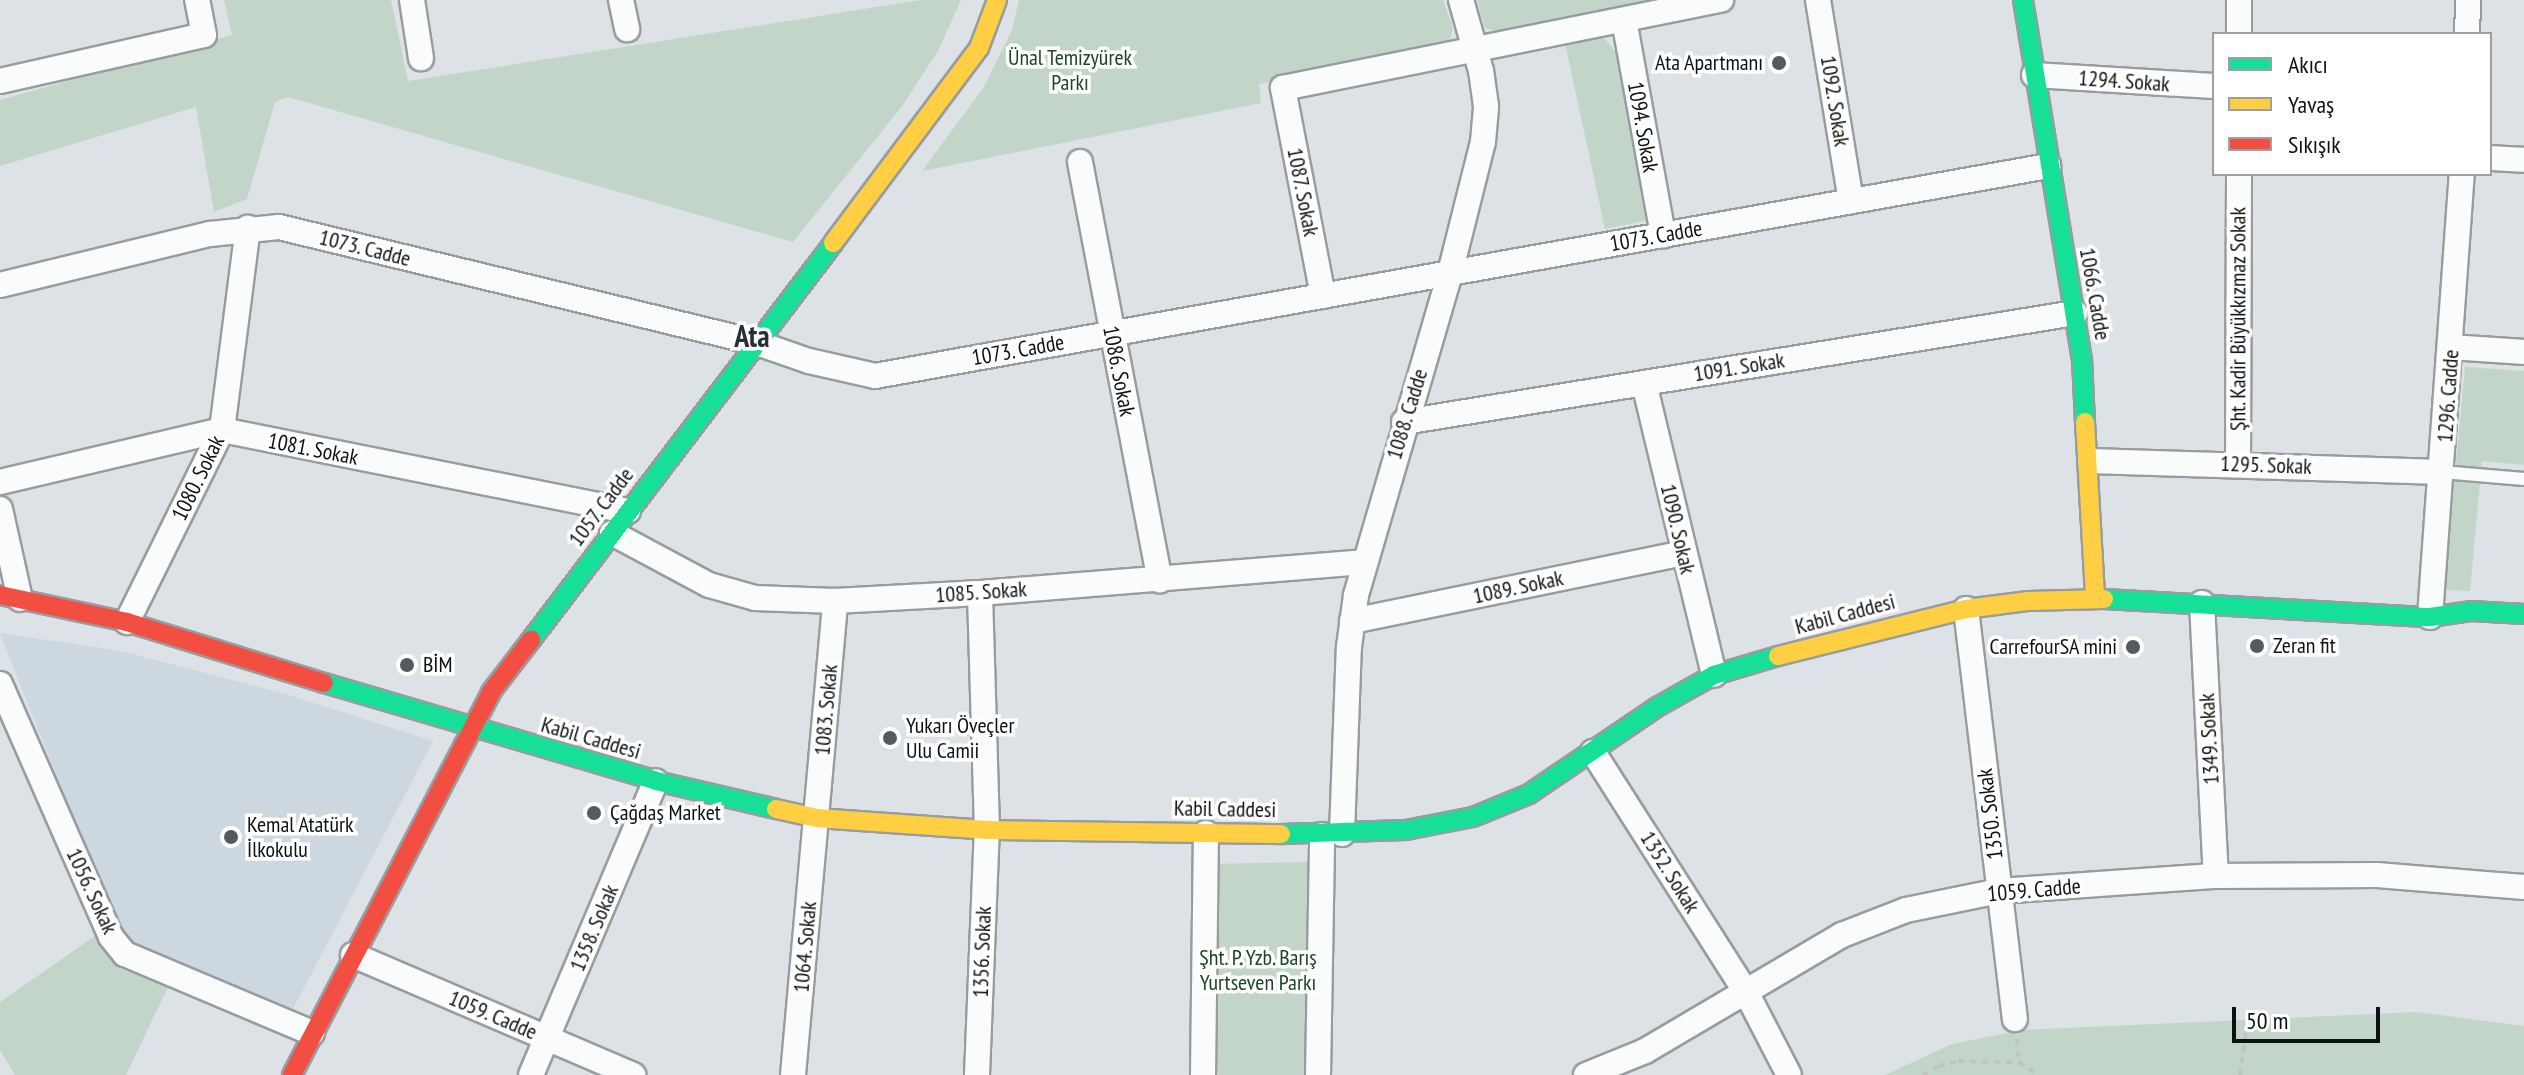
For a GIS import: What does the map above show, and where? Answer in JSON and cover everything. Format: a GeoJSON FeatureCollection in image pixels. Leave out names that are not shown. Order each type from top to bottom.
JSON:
{"type":"FeatureCollection","features":[{"type":"Feature","properties":{"kind":"main road","name":"1057. Cadde"},"geometry":{"type":"LineString","coordinates":[[292,1075],[469,728],[513,660],[979,48],[997,0]]}},
{"type":"Feature","properties":{"kind":"main road","name":"1066. Cadde"},"geometry":{"type":"LineString","coordinates":[[2023,0],[2082,359],[2090,461],[2095,598]]}},
{"type":"Feature","properties":{"kind":"main road","name":"Kabil Caddesi"},"geometry":{"type":"LineString","coordinates":[[10,597],[127,622],[469,728],[656,781],[817,818],[987,830],[1332,834],[1406,830],[1473,817],[1529,794],[1657,707],[1714,675],[1848,636],[1966,609],[2028,601],[2095,598],[2430,617],[2471,611],[2524,614]]}},
{"type":"Feature","properties":{"kind":"main road","name":"Kabil Caddesi"},"geometry":{"type":"LineString","coordinates":[[2430,617],[2469,630]]}},
{"type":"Feature","properties":{"kind":"street"},"geometry":{"type":"LineString","coordinates":[[0,81],[204,35],[197,0]]}},
{"type":"Feature","properties":{"kind":"street"},"geometry":{"type":"LineString","coordinates":[[412,0],[421,58]]}},
{"type":"Feature","properties":{"kind":"street"},"geometry":{"type":"LineString","coordinates":[[621,0],[627,29]]}},
{"type":"Feature","properties":{"kind":"street","name":"1088. Cadde"},"geometry":{"type":"LineString","coordinates":[[1318,1075],[1332,834],[1352,621],[1364,562],[1450,273],[1483,142],[1486,106],[1476,49],[1461,0]]}},
{"type":"Feature","properties":{"kind":"street"},"geometry":{"type":"LineString","coordinates":[[1476,49],[1721,0]]}},
{"type":"Feature","properties":{"kind":"street","name":"1092. Sokak"},"geometry":{"type":"LineString","coordinates":[[1818,0],[1851,201]]}},
{"type":"Feature","properties":{"kind":"street"},"geometry":{"type":"LineString","coordinates":[[2239,0],[2239,32]]}},
{"type":"Feature","properties":{"kind":"street"},"geometry":{"type":"LineString","coordinates":[[2467,32],[2468,0]]}},
{"type":"Feature","properties":{"kind":"street","name":"1094. Sokak"},"geometry":{"type":"LineString","coordinates":[[1624,20],[1663,235]]}},
{"type":"Feature","properties":{"kind":"street","name":"1087. Sokak"},"geometry":{"type":"LineString","coordinates":[[1323,296],[1283,88],[1476,49]]}},
{"type":"Feature","properties":{"kind":"street","name":"1294. Sokak"},"geometry":{"type":"LineString","coordinates":[[2034,75],[2212,86]]}},
{"type":"Feature","properties":{"kind":"street"},"geometry":{"type":"LineString","coordinates":[[2492,158],[2524,160]]}},
{"type":"Feature","properties":{"kind":"street","name":"1086. Sokak"},"geometry":{"type":"LineString","coordinates":[[1080,162],[1160,580]]}},
{"type":"Feature","properties":{"kind":"street","name":"1073. Cadde"},"geometry":{"type":"LineString","coordinates":[[0,285],[210,234],[279,227],[754,342],[809,361],[875,376],[2048,166]]}},
{"type":"Feature","properties":{"kind":"street","name":"Şht. Kadir Büyükkızmaz Sokak"},"geometry":{"type":"LineString","coordinates":[[2238,464],[2239,176]]}},
{"type":"Feature","properties":{"kind":"street","name":"1296. Cadde"},"geometry":{"type":"LineString","coordinates":[[2430,617],[2462,176]]}},
{"type":"Feature","properties":{"kind":"street","name":"1080. Sokak"},"geometry":{"type":"LineString","coordinates":[[127,622],[222,430],[248,228]]}},
{"type":"Feature","properties":{"kind":"street","name":"1091. Sokak"},"geometry":{"type":"LineString","coordinates":[[1404,422],[2075,313]]}},
{"type":"Feature","properties":{"kind":"street"},"geometry":{"type":"LineString","coordinates":[[2451,347],[2524,352]]}},
{"type":"Feature","properties":{"kind":"street","name":"1090. Sokak"},"geometry":{"type":"LineString","coordinates":[[1644,383],[1714,675]]}},
{"type":"Feature","properties":{"kind":"street","name":"1081. Sokak"},"geometry":{"type":"LineString","coordinates":[[0,482],[222,430],[628,511]]}},
{"type":"Feature","properties":{"kind":"street","name":"1295. Sokak"},"geometry":{"type":"LineString","coordinates":[[2090,461],[2442,472]]}},
{"type":"Feature","properties":{"kind":"street"},"geometry":{"type":"LineString","coordinates":[[0,509],[10,597]]}},
{"type":"Feature","properties":{"kind":"street","name":"1085. Sokak"},"geometry":{"type":"LineString","coordinates":[[612,533],[709,585],[755,598],[835,601],[980,593],[1364,562]]}},
{"type":"Feature","properties":{"kind":"street","name":"1089. Sokak"},"geometry":{"type":"LineString","coordinates":[[1352,621],[1684,553]]}},
{"type":"Feature","properties":{"kind":"street","name":"1356. Sokak"},"geometry":{"type":"LineString","coordinates":[[977,1075],[987,830],[980,593]]}},
{"type":"Feature","properties":{"kind":"street","name":"1083. Sokak"},"geometry":{"type":"LineString","coordinates":[[817,818],[835,601]]}},
{"type":"Feature","properties":{"kind":"street","name":"1349. Sokak"},"geometry":{"type":"LineString","coordinates":[[2202,603],[2216,876]]}},
{"type":"Feature","properties":{"kind":"street","name":"1350. Sokak"},"geometry":{"type":"LineString","coordinates":[[1966,609],[2015,1019]]}},
{"type":"Feature","properties":{"kind":"street","name":"1056. Sokak"},"geometry":{"type":"LineString","coordinates":[[0,684],[111,937],[125,954],[312,1033]]}},
{"type":"Feature","properties":{"kind":"street","name":"1352. Sokak"},"geometry":{"type":"LineString","coordinates":[[1593,752],[1746,992],[1789,1075]]}},
{"type":"Feature","properties":{"kind":"street","name":"1358. Sokak"},"geometry":{"type":"LineString","coordinates":[[531,1075],[656,781]]}},
{"type":"Feature","properties":{"kind":"street","name":"1064. Sokak"},"geometry":{"type":"LineString","coordinates":[[793,1075],[817,818]]}},
{"type":"Feature","properties":{"kind":"street"},"geometry":{"type":"LineString","coordinates":[[1203,1075],[1206,833]]}},
{"type":"Feature","properties":{"kind":"street","name":"1059. Cadde"},"geometry":{"type":"LineString","coordinates":[[1586,1075],[1645,1051],[1842,935],[1906,910],[1999,891],[2216,876],[2377,875],[2524,887]]}},
{"type":"Feature","properties":{"kind":"street","name":"1059. Cadde"},"geometry":{"type":"LineString","coordinates":[[353,955],[633,1075]]}},
{"type":"Feature","properties":{"kind":"lane"},"geometry":{"type":"LineString","coordinates":[[2442,472],[2524,479]]}},
{"type":"Feature","properties":{"kind":"path"},"geometry":{"type":"LineString","coordinates":[[2015,1019],[2019,1062]]}},
{"type":"Feature","properties":{"kind":"path"},"geometry":{"type":"LineString","coordinates":[[2240,1075],[2246,1032]]}},
{"type":"Feature","properties":{"kind":"path"},"geometry":{"type":"LineString","coordinates":[[1923,1075],[1939,1066],[1958,1061],[2019,1062],[2038,1075]]}},
{"type":"Feature","properties":{"kind":"shaded area","name":"Kemal Atatürk İlkokulu"},"geometry":{"type":"Polygon","coordinates":[[[0,633],[121,651],[286,694],[433,741],[293,1009],[130,945],[118,932],[0,633]]]}},
{"type":"Feature","properties":{"kind":"green space"},"geometry":{"type":"Polygon","coordinates":[[[224,0],[391,0],[408,81],[921,0],[961,0],[939,49],[903,105],[793,242],[288,97],[275,102],[247,199],[214,212],[196,107],[0,166],[0,100],[232,35],[224,0]]]}},
{"type":"Feature","properties":{"kind":"green space","name":"Ünal Temizyürek Parkı"},"geometry":{"type":"Polygon","coordinates":[[[1019,0],[1443,0],[1453,28],[1447,49],[1259,84],[1261,103],[922,171],[984,87],[1012,30],[1019,0]]]}},
{"type":"Feature","properties":{"kind":"green space"},"geometry":{"type":"Polygon","coordinates":[[[1477,0],[1675,0],[1503,33],[1485,28],[1477,0]]]}},
{"type":"Feature","properties":{"kind":"green space"},"geometry":{"type":"Polygon","coordinates":[[[1605,39],[1617,54],[1653,219],[1605,229],[1565,43],[1605,39]]]}},
{"type":"Feature","properties":{"kind":"green space"},"geometry":{"type":"Polygon","coordinates":[[[2465,367],[2524,371],[2524,465],[2482,461],[2470,591],[2444,590],[2465,367]]]}},
{"type":"Feature","properties":{"kind":"green space","name":"Şht. P. Yzb. Barış Yurtseven Parkı"},"geometry":{"type":"Polygon","coordinates":[[[1312,862],[1308,1075],[1203,1075],[1210,864],[1312,862]]]}},
{"type":"Feature","properties":{"kind":"green space"},"geometry":{"type":"Polygon","coordinates":[[[95,936],[119,968],[168,987],[126,1075],[15,1075],[0,1050],[0,1002],[95,936]]]}},
{"type":"Feature","properties":{"kind":"green space"},"geometry":{"type":"Polygon","coordinates":[[[2417,1012],[2524,1026],[2524,1075],[1885,1075],[1952,1044],[2023,1030],[2417,1012]]]}},
{"type":"Feature","properties":{"kind":"traffic: fast"},"geometry":{"type":"LineString","coordinates":[[2023,0],[2082,359],[2085,422]]}},
{"type":"Feature","properties":{"kind":"traffic: fast"},"geometry":{"type":"LineString","coordinates":[[531,640],[833,243]]}},
{"type":"Feature","properties":{"kind":"traffic: fast"},"geometry":{"type":"LineString","coordinates":[[2104,599],[2430,617],[2471,611],[2524,614]]}},
{"type":"Feature","properties":{"kind":"traffic: fast"},"geometry":{"type":"LineString","coordinates":[[1281,834],[1406,830],[1473,817],[1529,794],[1657,707],[1714,675],[1778,656]]}},
{"type":"Feature","properties":{"kind":"traffic: fast"},"geometry":{"type":"LineString","coordinates":[[324,683],[656,781],[776,809]]}},
{"type":"Feature","properties":{"kind":"traffic: slow"},"geometry":{"type":"LineString","coordinates":[[833,243],[979,48],[997,0]]}},
{"type":"Feature","properties":{"kind":"traffic: slow"},"geometry":{"type":"LineString","coordinates":[[2085,422],[2095,598]]}},
{"type":"Feature","properties":{"kind":"traffic: slow"},"geometry":{"type":"LineString","coordinates":[[1778,656],[1966,609],[2028,601],[2104,599]]}},
{"type":"Feature","properties":{"kind":"traffic: slow"},"geometry":{"type":"LineString","coordinates":[[776,809],[817,818],[987,830],[1281,834]]}},
{"type":"Feature","properties":{"kind":"traffic: jam"},"geometry":{"type":"LineString","coordinates":[[0,595],[127,622],[324,683]]}},
{"type":"Feature","properties":{"kind":"traffic: jam"},"geometry":{"type":"LineString","coordinates":[[292,1075],[491,692],[531,640]]}},
{"type":"Feature","properties":{"kind":"place","name":"Ata Apartmanı"},"geometry":{"type":"Point","coordinates":[1779,63]}},
{"type":"Feature","properties":{"kind":"place","name":"Zeran fit"},"geometry":{"type":"Point","coordinates":[2257,646]}},
{"type":"Feature","properties":{"kind":"place","name":"CarrefourSA mini"},"geometry":{"type":"Point","coordinates":[2133,647]}},
{"type":"Feature","properties":{"kind":"place","name":"BİM"},"geometry":{"type":"Point","coordinates":[407,665]}},
{"type":"Feature","properties":{"kind":"place","name":"Yukarı Öveçler Ulu Camii"},"geometry":{"type":"Point","coordinates":[890,738]}},
{"type":"Feature","properties":{"kind":"place","name":"Çağdaş Market"},"geometry":{"type":"Point","coordinates":[594,813]}},
{"type":"Feature","properties":{"kind":"place","name":"Kemal Atatürk İlkokulu"},"geometry":{"type":"Point","coordinates":[231,837]}},
{"type":"Feature","properties":{"kind":"district","name":"Ata"},"geometry":{"type":"Point","coordinates":[752,336]}}]}
